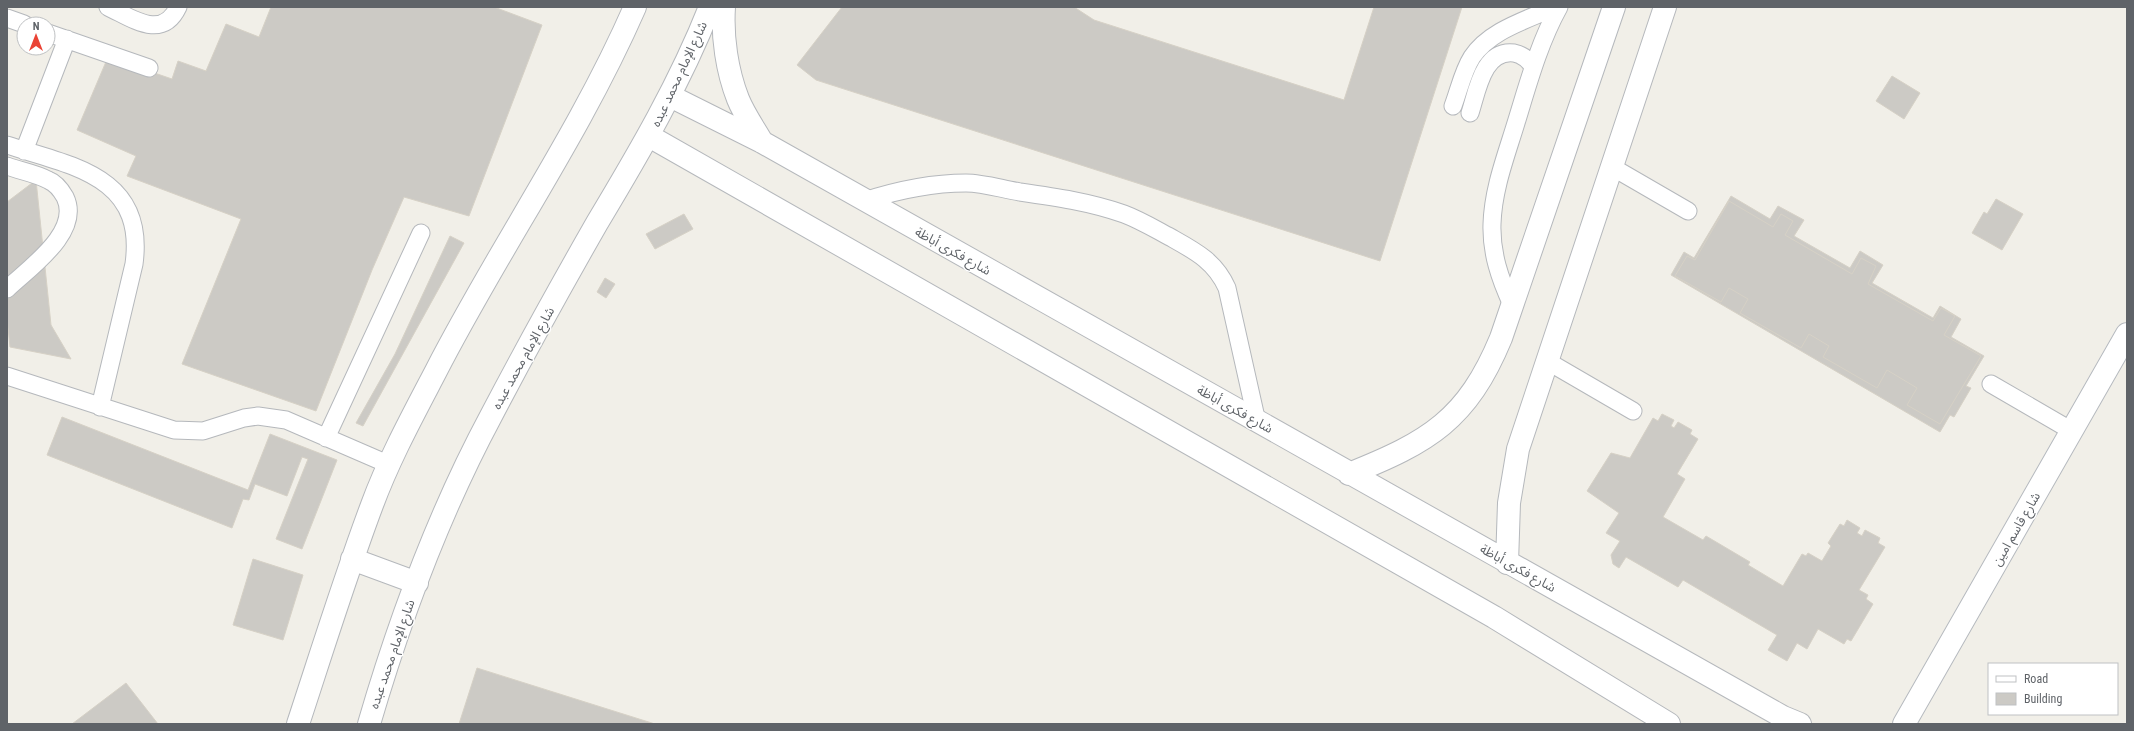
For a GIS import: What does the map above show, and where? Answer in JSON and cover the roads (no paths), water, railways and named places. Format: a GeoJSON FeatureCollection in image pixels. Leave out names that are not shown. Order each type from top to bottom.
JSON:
{"type":"FeatureCollection","features":[{"type":"Feature","properties":{"kind":"street"},"geometry":{"type":"LineString","coordinates":[[298,724],[352,558],[372,505],[390,466],[455,335],[584,111],[635,7]]}},
{"type":"Feature","properties":{"kind":"street","name":"شارع الإمام محمد عبده"},"geometry":{"type":"LineString","coordinates":[[369,724],[383,677],[442,518],[491,416],[596,226],[649,136],[670,96],[710,7]]}},
{"type":"Feature","properties":{"kind":"street"},"geometry":{"type":"LineString","coordinates":[[724,7],[723,25],[728,61],[738,99],[762,142]]}},
{"type":"Feature","properties":{"kind":"street"},"geometry":{"type":"LineString","coordinates":[[1349,474],[1402,452],[1425,439],[1463,405],[1479,385],[1491,362],[1512,305],[1614,7]]}},
{"type":"Feature","properties":{"kind":"street"},"geometry":{"type":"LineString","coordinates":[[1507,563],[1509,503],[1514,469],[1526,423],[1665,7]]}},
{"type":"Feature","properties":{"kind":"street","name":"شارع فكرى أباظة"},"geometry":{"type":"LineString","coordinates":[[670,96],[762,142],[1507,563],[1783,717],[1800,724]]}},
{"type":"Feature","properties":{"kind":"street"},"geometry":{"type":"LineString","coordinates":[[649,136],[1494,618],[1669,724]]}},
{"type":"Feature","properties":{"kind":"street","name":"شارع قاسم امين"},"geometry":{"type":"LineString","coordinates":[[1904,724],[2127,334]]}},
{"type":"Feature","properties":{"kind":"street"},"geometry":{"type":"LineString","coordinates":[[352,558],[417,583]]}},
{"type":"Feature","properties":{"kind":"lane"},"geometry":{"type":"LineString","coordinates":[[7,14],[10,7]]}},
{"type":"Feature","properties":{"kind":"lane"},"geometry":{"type":"LineString","coordinates":[[108,7],[142,22],[158,25],[172,19],[178,7]]}},
{"type":"Feature","properties":{"kind":"lane"},"geometry":{"type":"LineString","coordinates":[[1453,106],[1472,58],[1487,41],[1506,30],[1555,7]]}},
{"type":"Feature","properties":{"kind":"lane"},"geometry":{"type":"LineString","coordinates":[[1512,305],[1494,257],[1492,240],[1492,210],[1498,181],[1534,67],[1545,35],[1559,7]]}},
{"type":"Feature","properties":{"kind":"lane"},"geometry":{"type":"LineString","coordinates":[[56,36],[149,68]]}},
{"type":"Feature","properties":{"kind":"lane"},"geometry":{"type":"LineString","coordinates":[[24,151],[67,39]]}},
{"type":"Feature","properties":{"kind":"lane"},"geometry":{"type":"LineString","coordinates":[[1470,113],[1486,68],[1496,57],[1502,54],[1517,54],[1530,61],[1534,67]]}},
{"type":"Feature","properties":{"kind":"lane"},"geometry":{"type":"LineString","coordinates":[[7,145],[86,171],[101,178],[123,202],[130,216],[135,232],[136,248],[134,264],[100,406]]}},
{"type":"Feature","properties":{"kind":"lane"},"geometry":{"type":"LineString","coordinates":[[7,166],[40,176],[56,185],[67,201],[69,211],[68,220],[61,237],[7,289]]}},
{"type":"Feature","properties":{"kind":"lane"},"geometry":{"type":"LineString","coordinates":[[1612,167],[1688,211]]}},
{"type":"Feature","properties":{"kind":"lane"},"geometry":{"type":"LineString","coordinates":[[864,201],[894,191],[918,187],[967,183],[1073,200],[1108,208],[1141,221],[1192,249],[1210,261],[1217,269],[1228,288],[1257,422]]}},
{"type":"Feature","properties":{"kind":"lane"},"geometry":{"type":"LineString","coordinates":[[326,438],[421,233]]}},
{"type":"Feature","properties":{"kind":"lane"},"geometry":{"type":"LineString","coordinates":[[1547,361],[1633,411]]}},
{"type":"Feature","properties":{"kind":"lane"},"geometry":{"type":"LineString","coordinates":[[7,376],[174,430],[203,431],[244,418],[258,416],[286,420],[390,466]]}},
{"type":"Feature","properties":{"kind":"lane"},"geometry":{"type":"LineString","coordinates":[[1991,384],[2072,431]]}}]}
